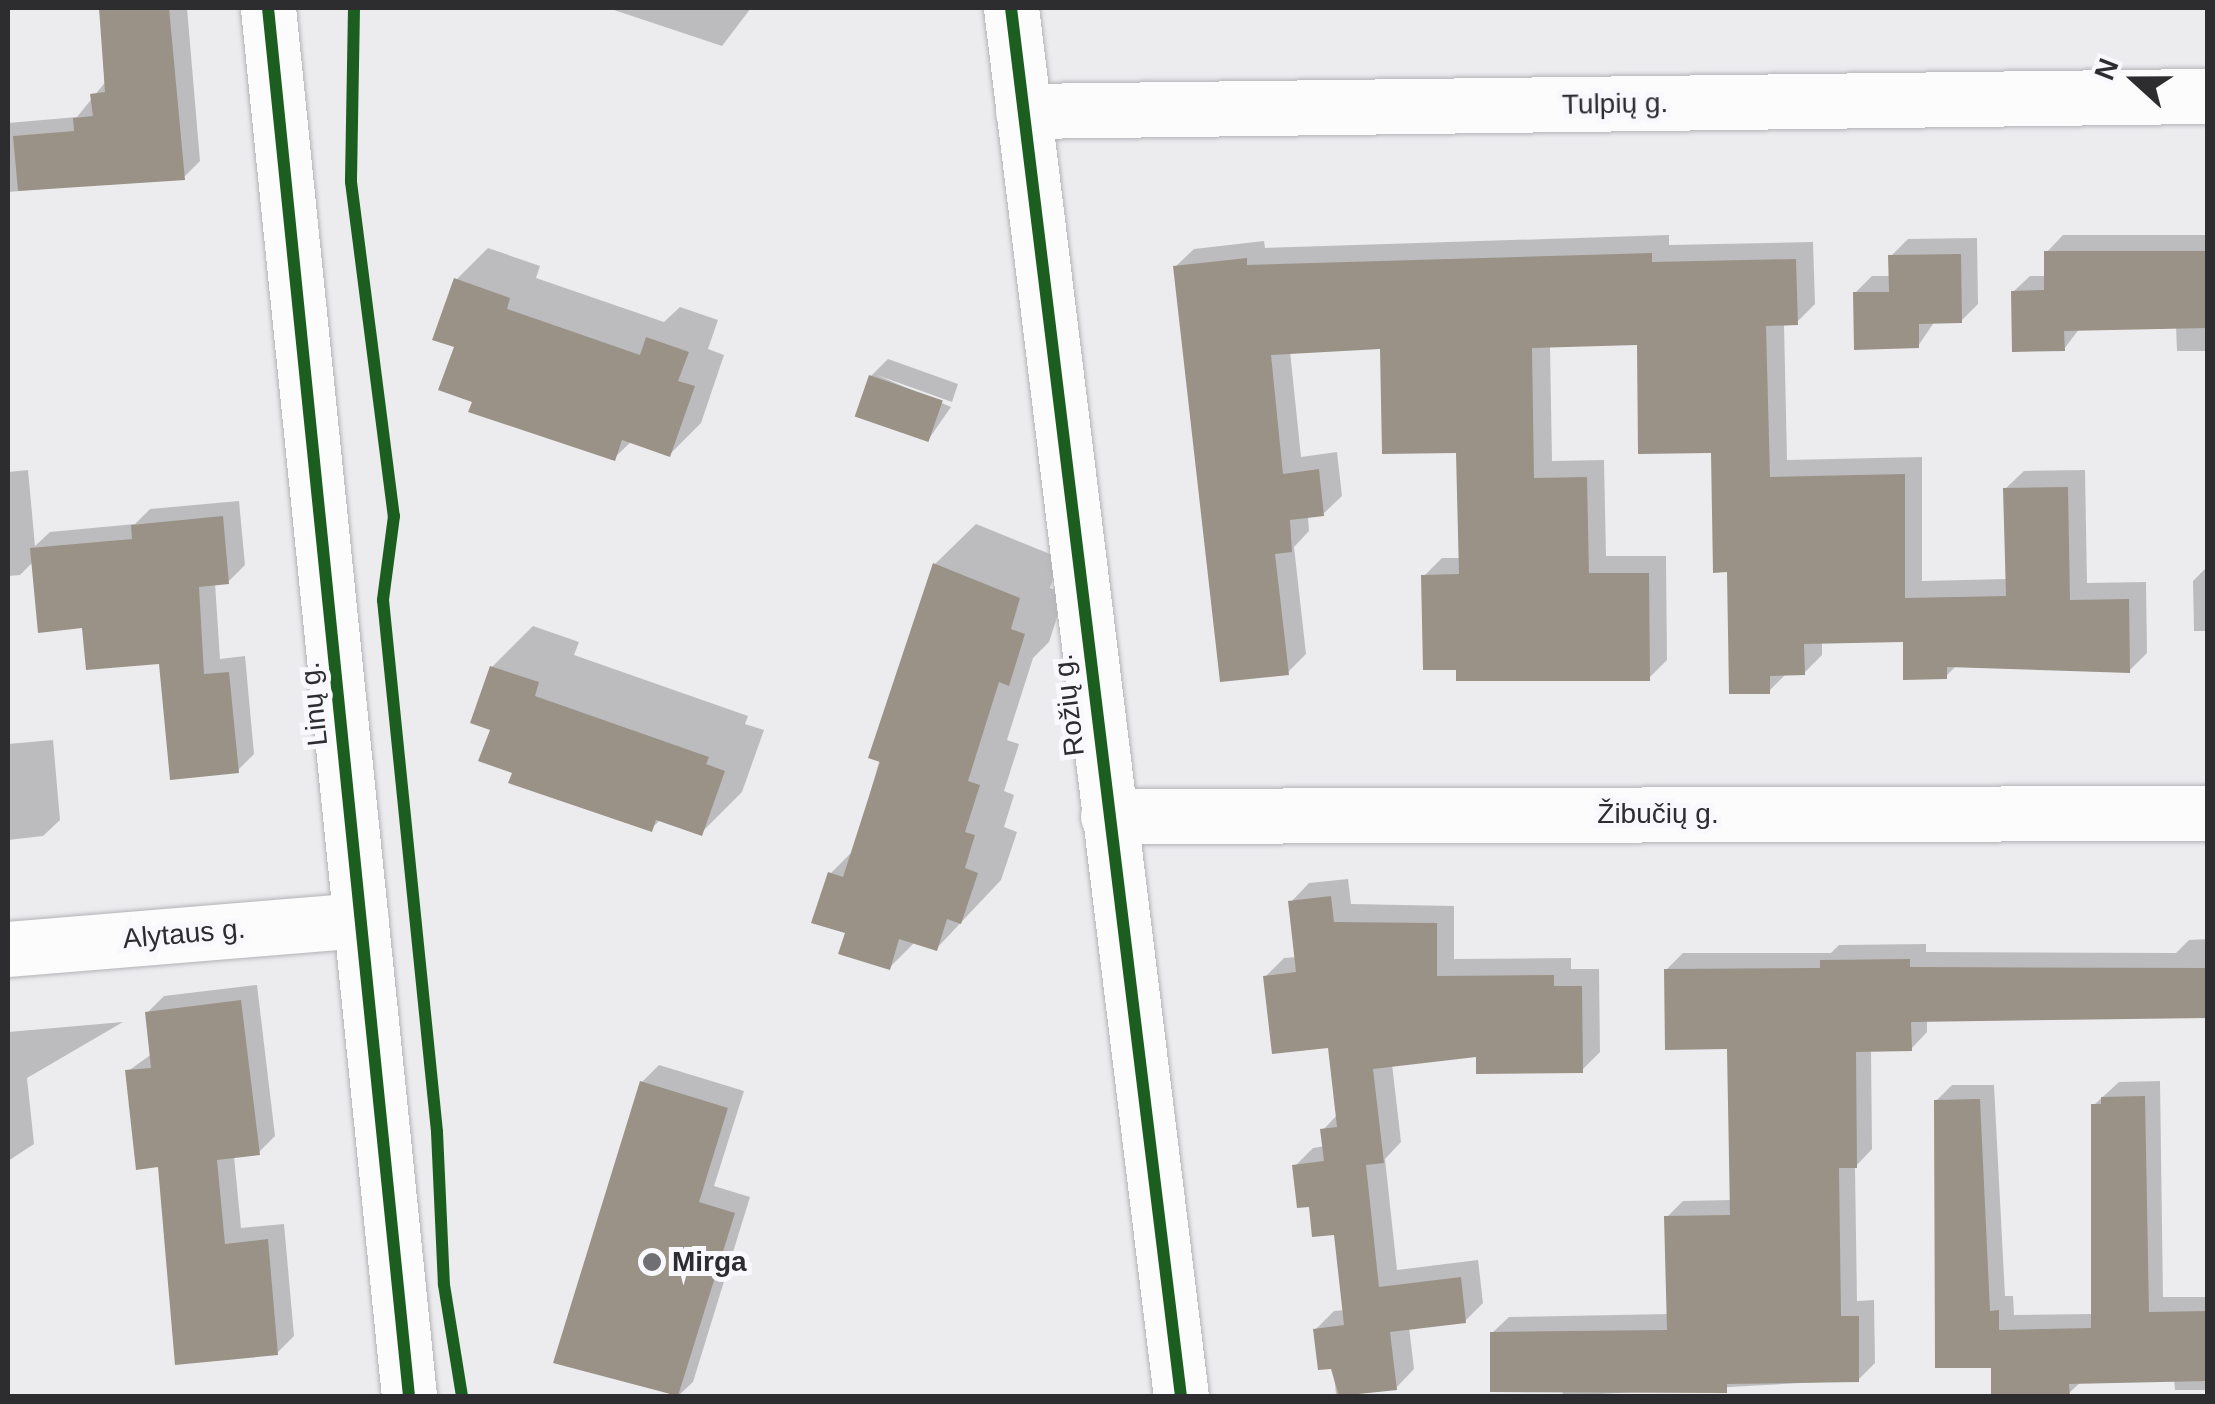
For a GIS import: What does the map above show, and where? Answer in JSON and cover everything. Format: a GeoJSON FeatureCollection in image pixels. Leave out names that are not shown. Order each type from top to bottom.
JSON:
{"type":"FeatureCollection","features":[{"type":"Feature","properties":{"kind":"street","name":"Linų g."},"geometry":{"type":"LineString","coordinates":[[268,8],[409,1396]]}},
{"type":"Feature","properties":{"kind":"street","name":"Rožių g."},"geometry":{"type":"LineString","coordinates":[[1012,8],[1181,1396]]}},
{"type":"Feature","properties":{"kind":"street","name":"Tulpių g."},"geometry":{"type":"LineString","coordinates":[[1023,111],[2208,96]]}},
{"type":"Feature","properties":{"kind":"street","name":"Žibučių g."},"geometry":{"type":"LineString","coordinates":[[1108,816],[2208,813]]}},
{"type":"Feature","properties":{"kind":"street","name":"Alytaus g."},"geometry":{"type":"LineString","coordinates":[[8,948],[361,920]]}},
{"type":"Feature","properties":{"kind":"building"},"geometry":{"type":"Polygon","coordinates":[[[99,8],[169,8],[185,180],[18,191],[13,136],[74,131],[73,118],[93,116],[90,94],[105,92],[99,8]]]}},
{"type":"Feature","properties":{"kind":"building"},"geometry":{"type":"Polygon","coordinates":[[[2044,251],[2208,251],[2208,328],[2064,331],[2065,351],[2012,352],[2011,291],[2044,290],[2044,251]]]}},
{"type":"Feature","properties":{"kind":"building"},"geometry":{"type":"Polygon","coordinates":[[[1652,253],[1652,262],[1796,259],[1798,325],[1766,326],[1770,477],[1905,474],[1905,598],[2006,596],[2003,488],[2068,487],[2070,600],[2129,599],[2130,673],[1947,667],[1947,679],[1903,680],[1903,642],[1804,644],[1805,675],[1770,676],[1770,694],[1729,694],[1727,572],[1713,573],[1711,453],[1638,454],[1637,345],[1532,348],[1534,478],[1587,477],[1589,573],[1649,573],[1650,681],[1456,681],[1456,670],[1423,670],[1421,575],[1459,574],[1456,453],[1382,454],[1380,349],[1271,355],[1283,474],[1319,469],[1324,516],[1290,520],[1292,552],[1275,554],[1289,675],[1220,682],[1173,266],[1247,258],[1247,265],[1652,253]]]}},
{"type":"Feature","properties":{"kind":"building"},"geometry":{"type":"Polygon","coordinates":[[[1961,254],[1962,323],[1919,324],[1919,348],[1854,350],[1853,292],[1889,292],[1888,255],[1961,254]]]}},
{"type":"Feature","properties":{"kind":"building"},"geometry":{"type":"Polygon","coordinates":[[[454,278],[510,298],[507,309],[640,355],[646,337],[689,352],[678,381],[695,386],[670,457],[622,440],[615,461],[468,412],[472,402],[438,390],[454,347],[432,340],[454,278]]]}},
{"type":"Feature","properties":{"kind":"building"},"geometry":{"type":"Polygon","coordinates":[[[869,375],[943,400],[928,442],[855,417],[869,375]]]}},
{"type":"Feature","properties":{"kind":"building"},"geometry":{"type":"Polygon","coordinates":[[[223,516],[229,584],[199,587],[204,674],[229,672],[239,773],[170,780],[159,664],[86,670],[82,628],[38,633],[30,548],[132,539],[131,525],[223,516]]]}},
{"type":"Feature","properties":{"kind":"building"},"geometry":{"type":"Polygon","coordinates":[[[933,563],[1020,598],[1011,629],[1025,634],[1009,686],[999,682],[968,781],[980,785],[965,832],[975,835],[965,868],[978,873],[961,924],[947,919],[937,951],[899,939],[890,970],[838,954],[845,933],[811,923],[828,872],[843,877],[880,762],[868,758],[933,563]]]}},
{"type":"Feature","properties":{"kind":"building"},"geometry":{"type":"Polygon","coordinates":[[[490,666],[539,682],[535,696],[709,757],[706,764],[725,771],[702,836],[656,820],[652,832],[508,783],[512,773],[478,761],[490,730],[470,723],[490,666]]]}},
{"type":"Feature","properties":{"kind":"building"},"geometry":{"type":"Polygon","coordinates":[[[1331,896],[1334,922],[1437,923],[1437,976],[1554,975],[1554,986],[1582,986],[1583,1073],[1476,1074],[1476,1057],[1373,1069],[1384,1163],[1366,1165],[1379,1287],[1461,1277],[1466,1323],[1390,1332],[1397,1390],[1339,1396],[1331,1369],[1318,1370],[1313,1329],[1344,1325],[1334,1235],[1312,1237],[1309,1207],[1297,1208],[1292,1165],[1324,1161],[1320,1129],[1337,1127],[1328,1048],[1272,1054],[1263,976],[1296,972],[1288,901],[1331,896]]]}},
{"type":"Feature","properties":{"kind":"building"},"geometry":{"type":"Polygon","coordinates":[[[1910,959],[1910,967],[2208,968],[2208,1018],[1911,1022],[1912,1051],[1856,1052],[1857,1168],[1839,1168],[1841,1316],[1859,1316],[1859,1382],[1727,1384],[1727,1393],[1490,1392],[1490,1332],[1667,1330],[1664,1216],[1730,1215],[1727,1049],[1665,1050],[1664,969],[1820,968],[1820,960],[1910,959]]]}},
{"type":"Feature","properties":{"kind":"building"},"geometry":{"type":"Polygon","coordinates":[[[241,1000],[260,1155],[217,1160],[225,1244],[268,1239],[278,1355],[175,1365],[158,1167],[136,1170],[125,1070],[151,1068],[145,1012],[241,1000]]]}},
{"type":"Feature","properties":{"kind":"building","name":"Mirga"},"geometry":{"type":"Polygon","coordinates":[[[640,1081],[728,1108],[699,1202],[735,1213],[678,1396],[553,1363],[640,1081]]]}},
{"type":"Feature","properties":{"kind":"building"},"geometry":{"type":"Polygon","coordinates":[[[2145,1096],[2149,1312],[2208,1311],[2208,1381],[2069,1384],[2070,1396],[1991,1396],[1991,1368],[1935,1368],[1934,1100],[1980,1099],[1990,1311],[1999,1310],[1999,1330],[2091,1328],[2091,1104],[2101,1104],[2101,1097],[2145,1096]]]}},
{"type":"Feature","properties":{"kind":"cycle path"},"geometry":{"type":"LineString","coordinates":[[268,8],[409,1396]]}},
{"type":"Feature","properties":{"kind":"cycle path"},"geometry":{"type":"LineString","coordinates":[[354,8],[351,182],[394,516],[383,600],[437,1132],[444,1285],[462,1396]]}},
{"type":"Feature","properties":{"kind":"cycle path"},"geometry":{"type":"LineString","coordinates":[[1011,8],[1181,1396]]}},
{"type":"Feature","properties":{"kind":"place","name":"Mirga"},"geometry":{"type":"Point","coordinates":[652,1262]}}]}
